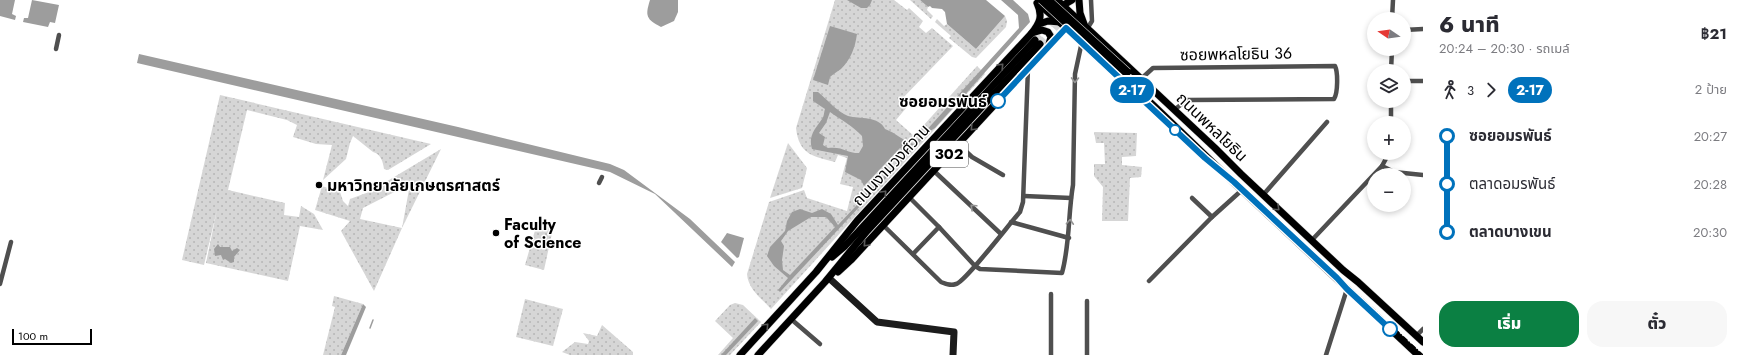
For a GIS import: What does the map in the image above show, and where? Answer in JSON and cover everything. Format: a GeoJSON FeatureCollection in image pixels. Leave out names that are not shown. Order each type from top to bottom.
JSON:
{"type":"FeatureCollection","features":[{"type":"Feature","properties":{"kind":"main road","name":"ถนนพหลโยธิน"},"geometry":{"type":"LineString","coordinates":[[1050,0],[1242,190],[1418,355]]}},
{"type":"Feature","properties":{"kind":"main road"},"geometry":{"type":"LineString","coordinates":[[1053,0],[1059,4],[1067,22]]}},
{"type":"Feature","properties":{"kind":"main road"},"geometry":{"type":"LineString","coordinates":[[1039,24],[1041,11],[1038,3],[1059,4],[1072,0]]}},
{"type":"Feature","properties":{"kind":"main road"},"geometry":{"type":"LineString","coordinates":[[1067,22],[1079,0]]}},
{"type":"Feature","properties":{"kind":"main road"},"geometry":{"type":"LineString","coordinates":[[1079,0],[1080,13],[1086,28]]}},
{"type":"Feature","properties":{"kind":"main road","name":"ถนนพหลโยธิน"},"geometry":{"type":"LineString","coordinates":[[1038,3],[1126,75],[1241,174]]}},
{"type":"Feature","properties":{"kind":"main road","name":"ถนนพหลโยธิน"},"geometry":{"type":"LineString","coordinates":[[1038,3],[1067,22]]}},
{"type":"Feature","properties":{"kind":"main road","name":"ถนนพหลโยธิน"},"geometry":{"type":"LineString","coordinates":[[1059,4],[1067,22],[1081,42],[1205,158],[1234,182]]}},
{"type":"Feature","properties":{"kind":"main road"},"geometry":{"type":"LineString","coordinates":[[1039,24],[1048,20],[1067,22],[1086,28]]}},
{"type":"Feature","properties":{"kind":"main road","name":"ถนนงามวงศ์วาน"},"geometry":{"type":"LineString","coordinates":[[828,280],[851,260],[934,171],[1047,48],[1067,22]]}},
{"type":"Feature","properties":{"kind":"main road","name":"ถนนงามวงศ์วาน"},"geometry":{"type":"LineString","coordinates":[[758,355],[828,280],[867,231],[1035,39],[1039,24]]}},
{"type":"Feature","properties":{"kind":"main road","name":"ถนนพหลโยธิน"},"geometry":{"type":"LineString","coordinates":[[1086,28],[1312,240],[1343,270],[1423,354]]}},
{"type":"Feature","properties":{"kind":"main road"},"geometry":{"type":"LineString","coordinates":[[1035,39],[1042,30],[1048,32],[1051,40],[1047,48]]}},
{"type":"Feature","properties":{"kind":"main road","name":"ถนนงามวงศ์วาน"},"geometry":{"type":"LineString","coordinates":[[740,355],[816,272],[845,246],[1035,39]]}},
{"type":"Feature","properties":{"kind":"main road"},"geometry":{"type":"LineString","coordinates":[[1094,54],[1104,44]]}},
{"type":"Feature","properties":{"kind":"main road","name":"ถนนพหลโยธิน"},"geometry":{"type":"LineString","coordinates":[[1343,270],[1423,342]]}},
{"type":"Feature","properties":{"kind":"main road","name":"ถนนพหลโยธิน"},"geometry":{"type":"LineString","coordinates":[[1337,278],[1350,286],[1423,347]]}},
{"type":"Feature","properties":{"kind":"street"},"geometry":{"type":"LineString","coordinates":[[1086,28],[1092,21],[1091,0]]}},
{"type":"Feature","properties":{"kind":"street"},"geometry":{"type":"LineString","coordinates":[[1392,12],[1393,0]]}},
{"type":"Feature","properties":{"kind":"street"},"geometry":{"type":"LineString","coordinates":[[1411,30],[1423,29]]}},
{"type":"Feature","properties":{"kind":"street"},"geometry":{"type":"LineString","coordinates":[[56,46],[59,35]]}},
{"type":"Feature","properties":{"kind":"street"},"geometry":{"type":"LineString","coordinates":[[909,197],[975,266],[980,269],[1062,273],[1069,238],[1071,198],[1074,185],[1075,74],[1081,42]]}},
{"type":"Feature","properties":{"kind":"street","name":"ซอยพหลโยธิน 36"},"geometry":{"type":"LineString","coordinates":[[1141,79],[1153,68],[1335,66],[1337,70],[1336,98],[1334,99],[1187,100],[1174,110]]}},
{"type":"Feature","properties":{"kind":"street"},"geometry":{"type":"LineString","coordinates":[[883,226],[941,282],[949,285],[957,284],[975,266],[1020,212],[1024,196],[1028,68]]}},
{"type":"Feature","properties":{"kind":"street"},"geometry":{"type":"LineString","coordinates":[[1411,81],[1423,81]]}},
{"type":"Feature","properties":{"kind":"street"},"geometry":{"type":"LineString","coordinates":[[1263,195],[1327,122]]}},
{"type":"Feature","properties":{"kind":"street"},"geometry":{"type":"LineString","coordinates":[[958,144],[972,157],[1003,175]]}},
{"type":"Feature","properties":{"kind":"street"},"geometry":{"type":"LineString","coordinates":[[1312,240],[1382,166],[1385,160]]}},
{"type":"Feature","properties":{"kind":"street"},"geometry":{"type":"LineString","coordinates":[[1382,166],[1394,172],[1423,175]]}},
{"type":"Feature","properties":{"kind":"street"},"geometry":{"type":"LineString","coordinates":[[934,171],[1001,234]]}},
{"type":"Feature","properties":{"kind":"street"},"geometry":{"type":"LineString","coordinates":[[599,183],[602,177]]}},
{"type":"Feature","properties":{"kind":"street"},"geometry":{"type":"LineString","coordinates":[[1149,281],[1212,217],[1242,190]]}},
{"type":"Feature","properties":{"kind":"street"},"geometry":{"type":"LineString","coordinates":[[1024,196],[1071,198]]}},
{"type":"Feature","properties":{"kind":"street"},"geometry":{"type":"LineString","coordinates":[[1192,198],[1212,217]]}},
{"type":"Feature","properties":{"kind":"street"},"geometry":{"type":"LineString","coordinates":[[1011,222],[1069,238]]}},
{"type":"Feature","properties":{"kind":"street"},"geometry":{"type":"LineString","coordinates":[[913,254],[939,227]]}},
{"type":"Feature","properties":{"kind":"street"},"geometry":{"type":"LineString","coordinates":[[0,284],[10,242]]}},
{"type":"Feature","properties":{"kind":"street"},"geometry":{"type":"LineString","coordinates":[[828,280],[877,322],[954,332],[953,355]]}},
{"type":"Feature","properties":{"kind":"street"},"geometry":{"type":"LineString","coordinates":[[1326,355],[1347,289]]}},
{"type":"Feature","properties":{"kind":"street"},"geometry":{"type":"LineString","coordinates":[[1051,294],[1051,355]]}},
{"type":"Feature","properties":{"kind":"street"},"geometry":{"type":"LineString","coordinates":[[1087,301],[1088,355]]}},
{"type":"Feature","properties":{"kind":"street"},"geometry":{"type":"LineString","coordinates":[[791,319],[820,344]]}},
{"type":"Feature","properties":{"kind":"street"},"geometry":{"type":"LineString","coordinates":[[1416,336],[1423,328]]}},
{"type":"Feature","properties":{"kind":"shaded area"},"geometry":{"type":"Polygon","coordinates":[[[0,0],[15,0],[12,14],[16,16],[15,20],[0,16],[0,0]]]}},
{"type":"Feature","properties":{"kind":"shaded area"},"geometry":{"type":"Polygon","coordinates":[[[32,0],[59,5],[55,23],[50,22],[48,27],[23,22],[24,18],[28,18],[32,0]]]}},
{"type":"Feature","properties":{"kind":"shaded area"},"geometry":{"type":"Polygon","coordinates":[[[650,0],[678,0],[678,12],[674,21],[661,27],[652,22],[647,13],[650,0]]]}},
{"type":"Feature","properties":{"kind":"shaded area"},"geometry":{"type":"Polygon","coordinates":[[[835,0],[894,0],[907,10],[909,8],[923,21],[919,27],[926,33],[932,28],[953,46],[901,100],[907,107],[896,120],[914,136],[977,66],[985,74],[771,309],[752,289],[747,274],[769,202],[804,190],[807,198],[847,211],[853,187],[840,184],[847,158],[838,155],[835,162],[808,153],[800,144],[796,128],[835,0]]]}},
{"type":"Feature","properties":{"kind":"shaded area"},"geometry":{"type":"Polygon","coordinates":[[[847,0],[872,0],[867,8],[861,8],[847,0]]]}},
{"type":"Feature","properties":{"kind":"shaded area"},"geometry":{"type":"Polygon","coordinates":[[[910,0],[920,0],[928,7],[927,10],[933,16],[931,19],[910,0]]]}},
{"type":"Feature","properties":{"kind":"shaded area"},"geometry":{"type":"Polygon","coordinates":[[[920,0],[986,0],[1005,16],[976,49],[947,24],[945,12],[942,9],[932,8],[930,6],[928,7],[920,0]]]}},
{"type":"Feature","properties":{"kind":"shaded area"},"geometry":{"type":"Polygon","coordinates":[[[1001,0],[1013,0],[1028,14],[1030,22],[935,128],[930,131],[780,292],[778,290],[788,278],[774,266],[767,256],[770,247],[785,231],[787,221],[792,212],[800,209],[812,213],[822,209],[831,214],[838,225],[906,153],[900,148],[864,186],[861,180],[845,172],[848,156],[812,149],[812,136],[823,118],[825,109],[813,101],[813,92],[818,92],[844,114],[874,120],[885,129],[914,144],[1019,28],[1018,15],[1001,0]],[[830,112],[826,123],[819,133],[825,137],[823,145],[828,148],[837,148],[859,153],[863,146],[862,136],[851,126],[830,112]],[[811,217],[788,231],[781,241],[784,246],[782,260],[783,270],[790,275],[835,227],[826,217],[811,217]]]}},
{"type":"Feature","properties":{"kind":"shaded area"},"geometry":{"type":"Polygon","coordinates":[[[1005,16],[1007,21],[1006,27],[976,58],[972,57],[949,38],[951,36],[935,22],[937,19],[944,26],[947,24],[976,49],[1005,16]]]}},
{"type":"Feature","properties":{"kind":"shaded area"},"geometry":{"type":"Polygon","coordinates":[[[830,26],[857,34],[854,49],[850,57],[841,69],[830,77],[828,85],[813,80],[830,26]]]}},
{"type":"Feature","properties":{"kind":"shaded area"},"geometry":{"type":"Polygon","coordinates":[[[139,54],[458,127],[610,164],[624,170],[690,219],[735,262],[732,267],[655,194],[610,172],[137,63],[139,54]]]}},
{"type":"Feature","properties":{"kind":"shaded area"},"geometry":{"type":"Polygon","coordinates":[[[220,95],[431,144],[388,170],[384,169],[380,156],[353,136],[346,159],[323,180],[332,145],[316,144],[293,137],[297,125],[287,120],[247,110],[228,190],[285,203],[284,215],[299,217],[301,206],[314,214],[323,230],[300,226],[288,281],[206,263],[217,210],[204,265],[182,260],[220,95]]]}},
{"type":"Feature","properties":{"kind":"shaded area"},"geometry":{"type":"Polygon","coordinates":[[[1094,132],[1137,133],[1136,156],[1122,157],[1122,165],[1142,167],[1141,177],[1130,178],[1128,221],[1102,221],[1103,187],[1094,176],[1094,164],[1105,164],[1104,143],[1096,143],[1094,132]]]}},
{"type":"Feature","properties":{"kind":"shaded area"},"geometry":{"type":"Polygon","coordinates":[[[788,143],[807,168],[802,188],[770,198],[788,143]]]}},
{"type":"Feature","properties":{"kind":"shaded area"},"geometry":{"type":"Polygon","coordinates":[[[441,149],[402,228],[374,291],[341,231],[350,221],[315,210],[322,186],[340,192],[343,201],[348,206],[350,199],[369,192],[441,149]],[[410,184],[363,208],[360,219],[402,228],[410,184]]]}},
{"type":"Feature","properties":{"kind":"shaded area"},"geometry":{"type":"Polygon","coordinates":[[[538,220],[554,224],[544,270],[525,265],[538,220]]]}},
{"type":"Feature","properties":{"kind":"shaded area"},"geometry":{"type":"Polygon","coordinates":[[[727,233],[744,238],[739,257],[737,258],[721,242],[727,233]]]}},
{"type":"Feature","properties":{"kind":"shaded area"},"geometry":{"type":"Polygon","coordinates":[[[218,244],[220,247],[230,247],[232,251],[237,248],[240,250],[234,257],[234,262],[231,263],[225,259],[223,260],[221,255],[215,256],[214,249],[218,244]]]}},
{"type":"Feature","properties":{"kind":"shaded area"},"geometry":{"type":"Polygon","coordinates":[[[334,296],[363,304],[341,355],[323,355],[335,307],[332,306],[334,296]]]}},
{"type":"Feature","properties":{"kind":"shaded area"},"geometry":{"type":"Polygon","coordinates":[[[525,299],[563,309],[553,346],[516,337],[525,299]]]}},
{"type":"Feature","properties":{"kind":"shaded area"},"geometry":{"type":"Polygon","coordinates":[[[735,303],[743,305],[761,322],[730,355],[718,355],[733,338],[715,321],[730,305],[735,303]]]}},
{"type":"Feature","properties":{"kind":"shaded area"},"geometry":{"type":"Polygon","coordinates":[[[363,304],[366,307],[346,355],[341,355],[363,304]]]}},
{"type":"Feature","properties":{"kind":"shaded area"},"geometry":{"type":"Polygon","coordinates":[[[755,318],[758,321],[726,355],[721,355],[755,318]]]}},
{"type":"Feature","properties":{"kind":"shaded area"},"geometry":{"type":"Polygon","coordinates":[[[602,325],[633,352],[633,355],[570,355],[562,352],[575,342],[588,344],[589,341],[583,333],[597,336],[602,325]]]}},
{"type":"Feature","properties":{"kind":"waterway"},"geometry":{"type":"LineString","coordinates":[[370,328],[373,320]]}},
{"type":"Feature","properties":{"kind":"tunnel"},"geometry":{"type":"LineString","coordinates":[[1035,40],[1055,18]]}},
{"type":"Feature","properties":{"kind":"tunnel"},"geometry":{"type":"LineString","coordinates":[[1040,44],[1063,19]]}},
{"type":"Feature","properties":{"kind":"railway"},"geometry":{"type":"LineString","coordinates":[[1040,0],[1423,355]]}},
{"type":"Feature","properties":{"kind":"bus line","name":"2-17"},"geometry":{"type":"LineString","coordinates":[[998,101],[1066,28],[1205,158],[1234,182],[1390,329]]}},
{"type":"Feature","properties":{"kind":"place","name":"ซอยอมรพันธ์"},"geometry":{"type":"Point","coordinates":[998,101]}},
{"type":"Feature","properties":{"kind":"place","name":"มหาวิทยาลัยเกษตรศาสตร์"},"geometry":{"type":"Point","coordinates":[319,185]}},
{"type":"Feature","properties":{"kind":"place","name":"Faculty of Science"},"geometry":{"type":"Point","coordinates":[496,233]}}]}
